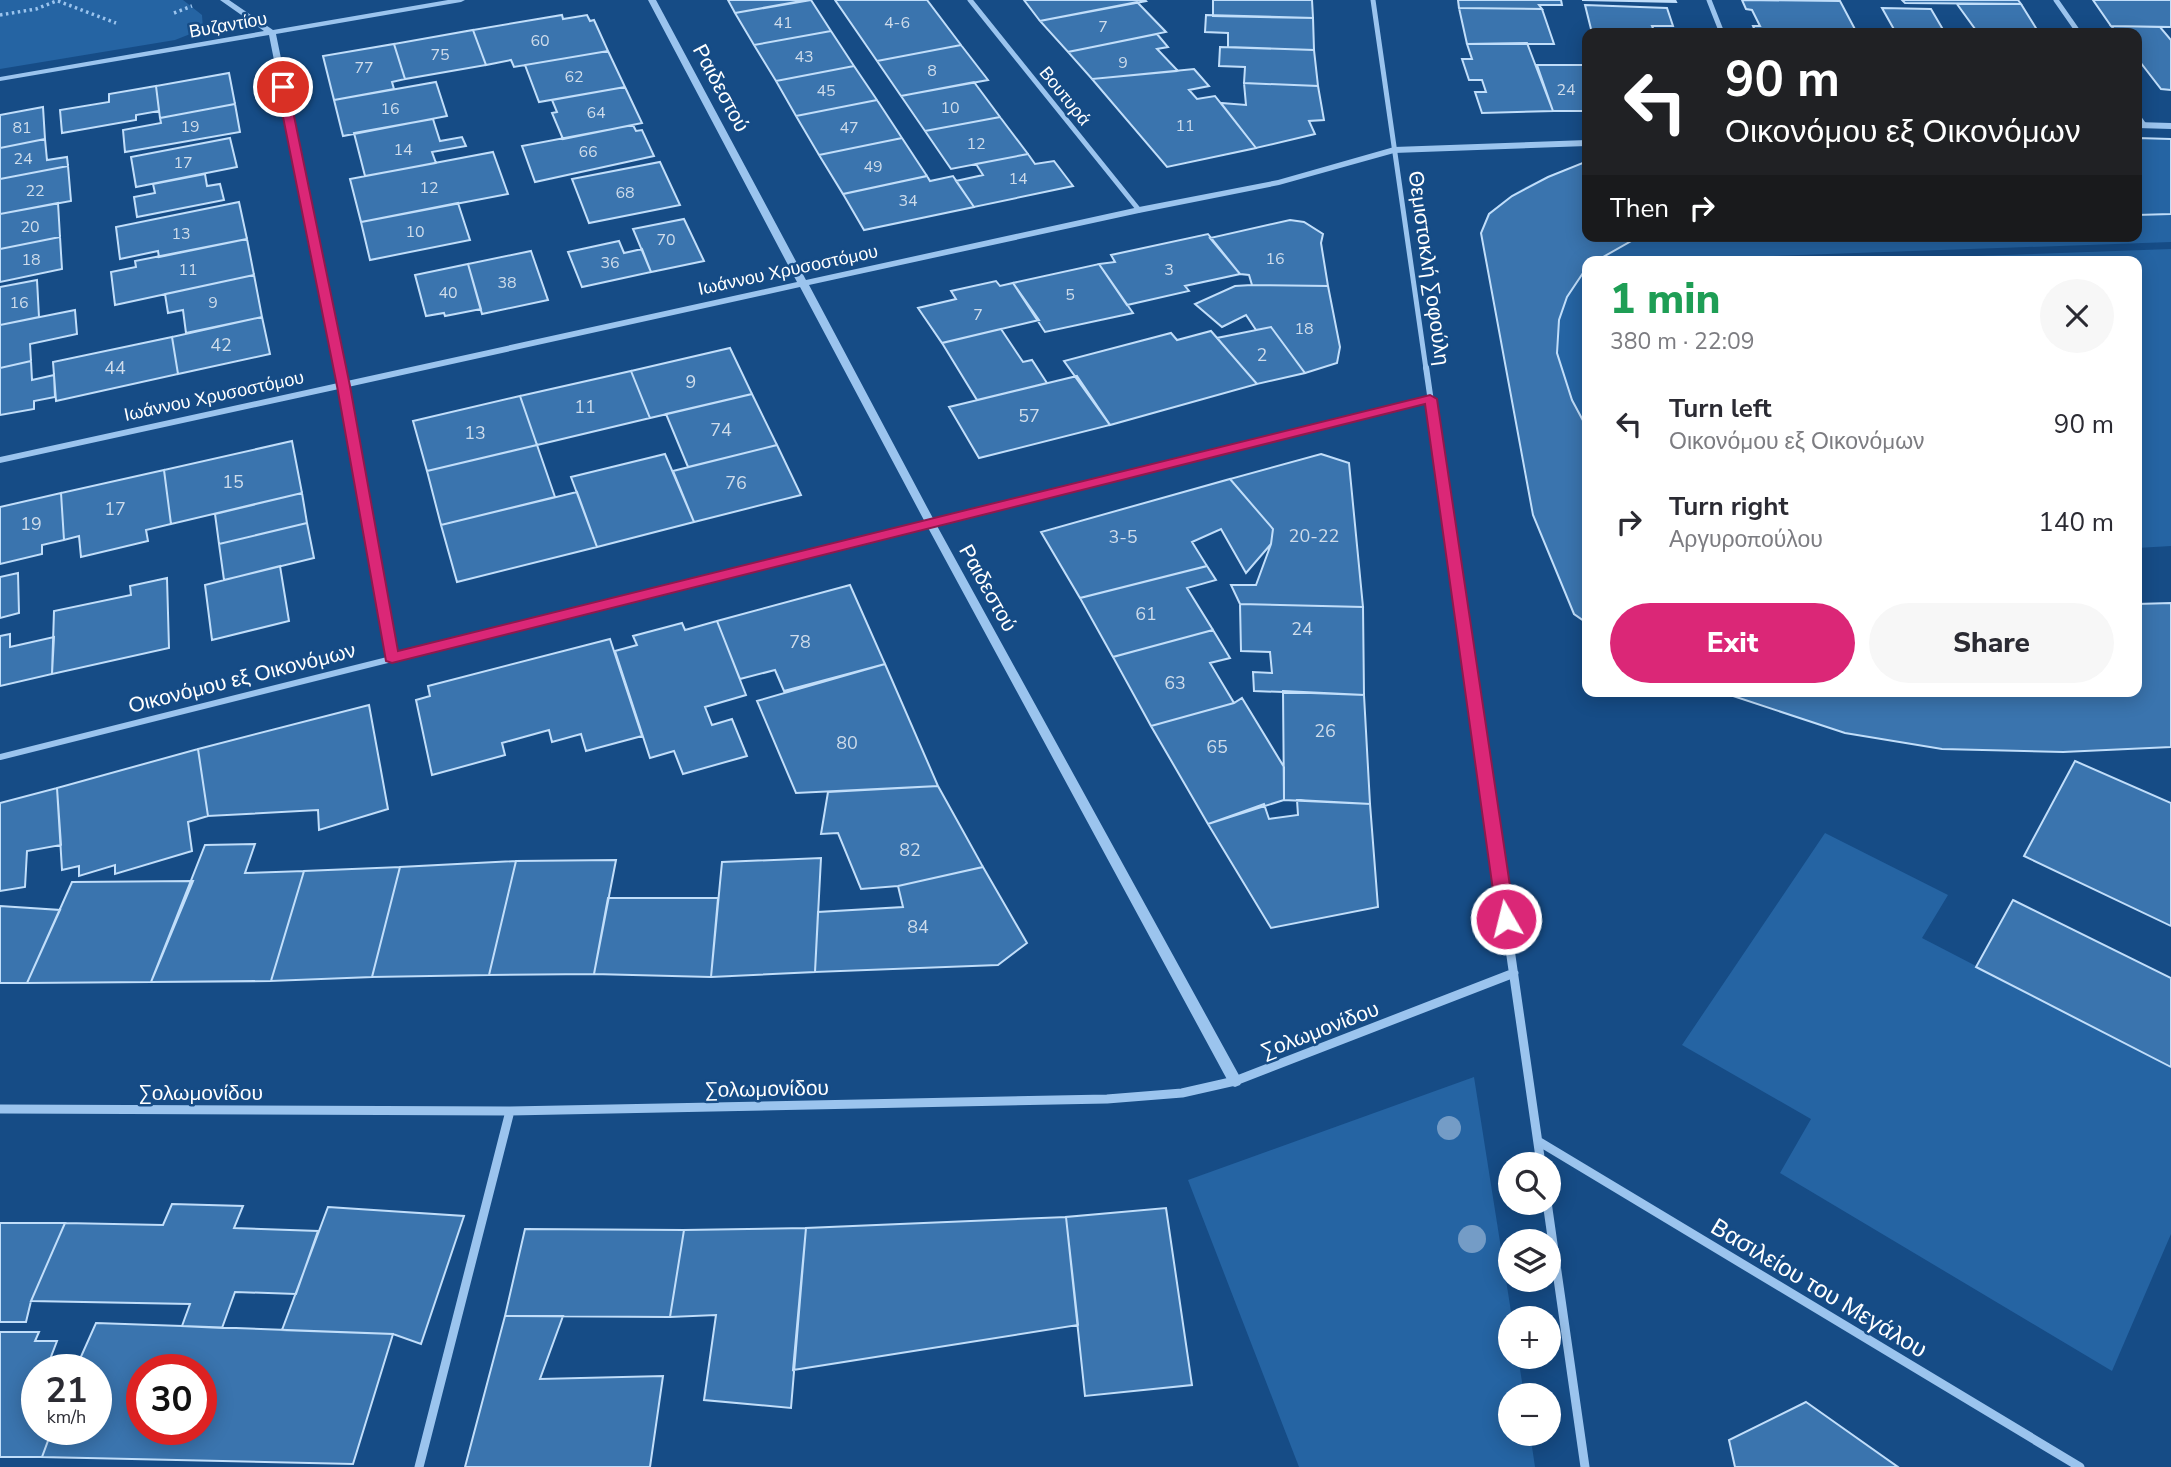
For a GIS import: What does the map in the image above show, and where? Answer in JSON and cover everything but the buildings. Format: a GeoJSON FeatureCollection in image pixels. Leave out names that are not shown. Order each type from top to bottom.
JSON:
{"type":"FeatureCollection","features":[{"type":"Feature","properties":{"kind":"street"},"geometry":{"type":"LineString","coordinates":[[224,0],[272,33],[343,386],[392,657]]}},
{"type":"Feature","properties":{"kind":"street","name":"Βυζαντίου"},"geometry":{"type":"LineString","coordinates":[[0,79],[461,0]]}},
{"type":"Feature","properties":{"kind":"street","name":"Ραιδεστού"},"geometry":{"type":"LineString","coordinates":[[652,0],[931,524],[1236,1081]]}},
{"type":"Feature","properties":{"kind":"street","name":"Βουτυρά"},"geometry":{"type":"LineString","coordinates":[[970,0],[1139,210]]}},
{"type":"Feature","properties":{"kind":"street","name":"Θεμιστοκλή Σοφούλη"},"geometry":{"type":"LineString","coordinates":[[1373,0],[1539,1152]]}},
{"type":"Feature","properties":{"kind":"street"},"geometry":{"type":"LineString","coordinates":[[1709,0],[1720,28]]}},
{"type":"Feature","properties":{"kind":"street"},"geometry":{"type":"LineString","coordinates":[[2056,0],[2076,28]]}},
{"type":"Feature","properties":{"kind":"street"},"geometry":{"type":"LineString","coordinates":[[2142,125],[2171,126]]}},
{"type":"Feature","properties":{"kind":"street","name":"Ιωάννου Χρυσοστόμου"},"geometry":{"type":"LineString","coordinates":[[0,460],[1139,210],[1279,182],[1394,150],[1582,143]]}},
{"type":"Feature","properties":{"kind":"street","name":"Οικονόμου εξ Οικονόμων"},"geometry":{"type":"LineString","coordinates":[[0,757],[1430,399]]}},
{"type":"Feature","properties":{"kind":"street","name":"Σολωμονίδου"},"geometry":{"type":"LineString","coordinates":[[0,1109],[510,1111],[1107,1100],[1182,1093],[1236,1081],[1514,973]]}},
{"type":"Feature","properties":{"kind":"street"},"geometry":{"type":"LineString","coordinates":[[419,1467],[510,1111]]}},
{"type":"Feature","properties":{"kind":"street","name":"Βασιλείου του Μεγάλου"},"geometry":{"type":"LineString","coordinates":[[1538,1141],[2080,1467]]}},
{"type":"Feature","properties":{"kind":"street"},"geometry":{"type":"LineString","coordinates":[[1549,1215],[1585,1467]]}},
{"type":"Feature","properties":{"kind":"path"},"geometry":{"type":"LineString","coordinates":[[0,15],[36,9],[58,0],[121,26]]}},
{"type":"Feature","properties":{"kind":"path"},"geometry":{"type":"LineString","coordinates":[[171,14],[194,5]]}},
{"type":"Feature","properties":{"kind":"shaded area"},"geometry":{"type":"Polygon","coordinates":[[[0,0],[183,0],[202,15],[203,29],[175,40],[0,69],[0,0]]]}},
{"type":"Feature","properties":{"kind":"shaded area"},"geometry":{"type":"Polygon","coordinates":[[[2142,138],[2171,139],[2171,242],[1773,256],[1582,256],[1582,620],[1574,614],[1533,515],[1481,233],[1489,215],[1500,204],[1535,182],[1582,163],[1582,242],[2142,242],[2142,138]]]}},
{"type":"Feature","properties":{"kind":"shaded area"},"geometry":{"type":"Polygon","coordinates":[[[2171,249],[2171,546],[2142,548],[2142,256],[1977,256],[2171,249]]]}},
{"type":"Feature","properties":{"kind":"shaded area"},"geometry":{"type":"Polygon","coordinates":[[[1825,833],[1948,895],[1922,938],[2171,1067],[2171,1234],[2112,1371],[1780,1173],[1811,1119],[1682,1045],[1825,833]]]}},
{"type":"Feature","properties":{"kind":"shaded area"},"geometry":{"type":"Polygon","coordinates":[[[1474,1077],[1498,1229],[1498,1292],[1508,1292],[1510,1306],[1498,1306],[1498,1369],[1520,1369],[1522,1383],[1498,1383],[1498,1446],[1532,1446],[1535,1467],[1299,1467],[1188,1180],[1474,1077]]]}},
{"type":"Feature","properties":{"kind":"route"},"geometry":{"type":"LineString","coordinates":[[283,87],[343,386],[392,657],[1430,399],[1506,919]]}}]}
